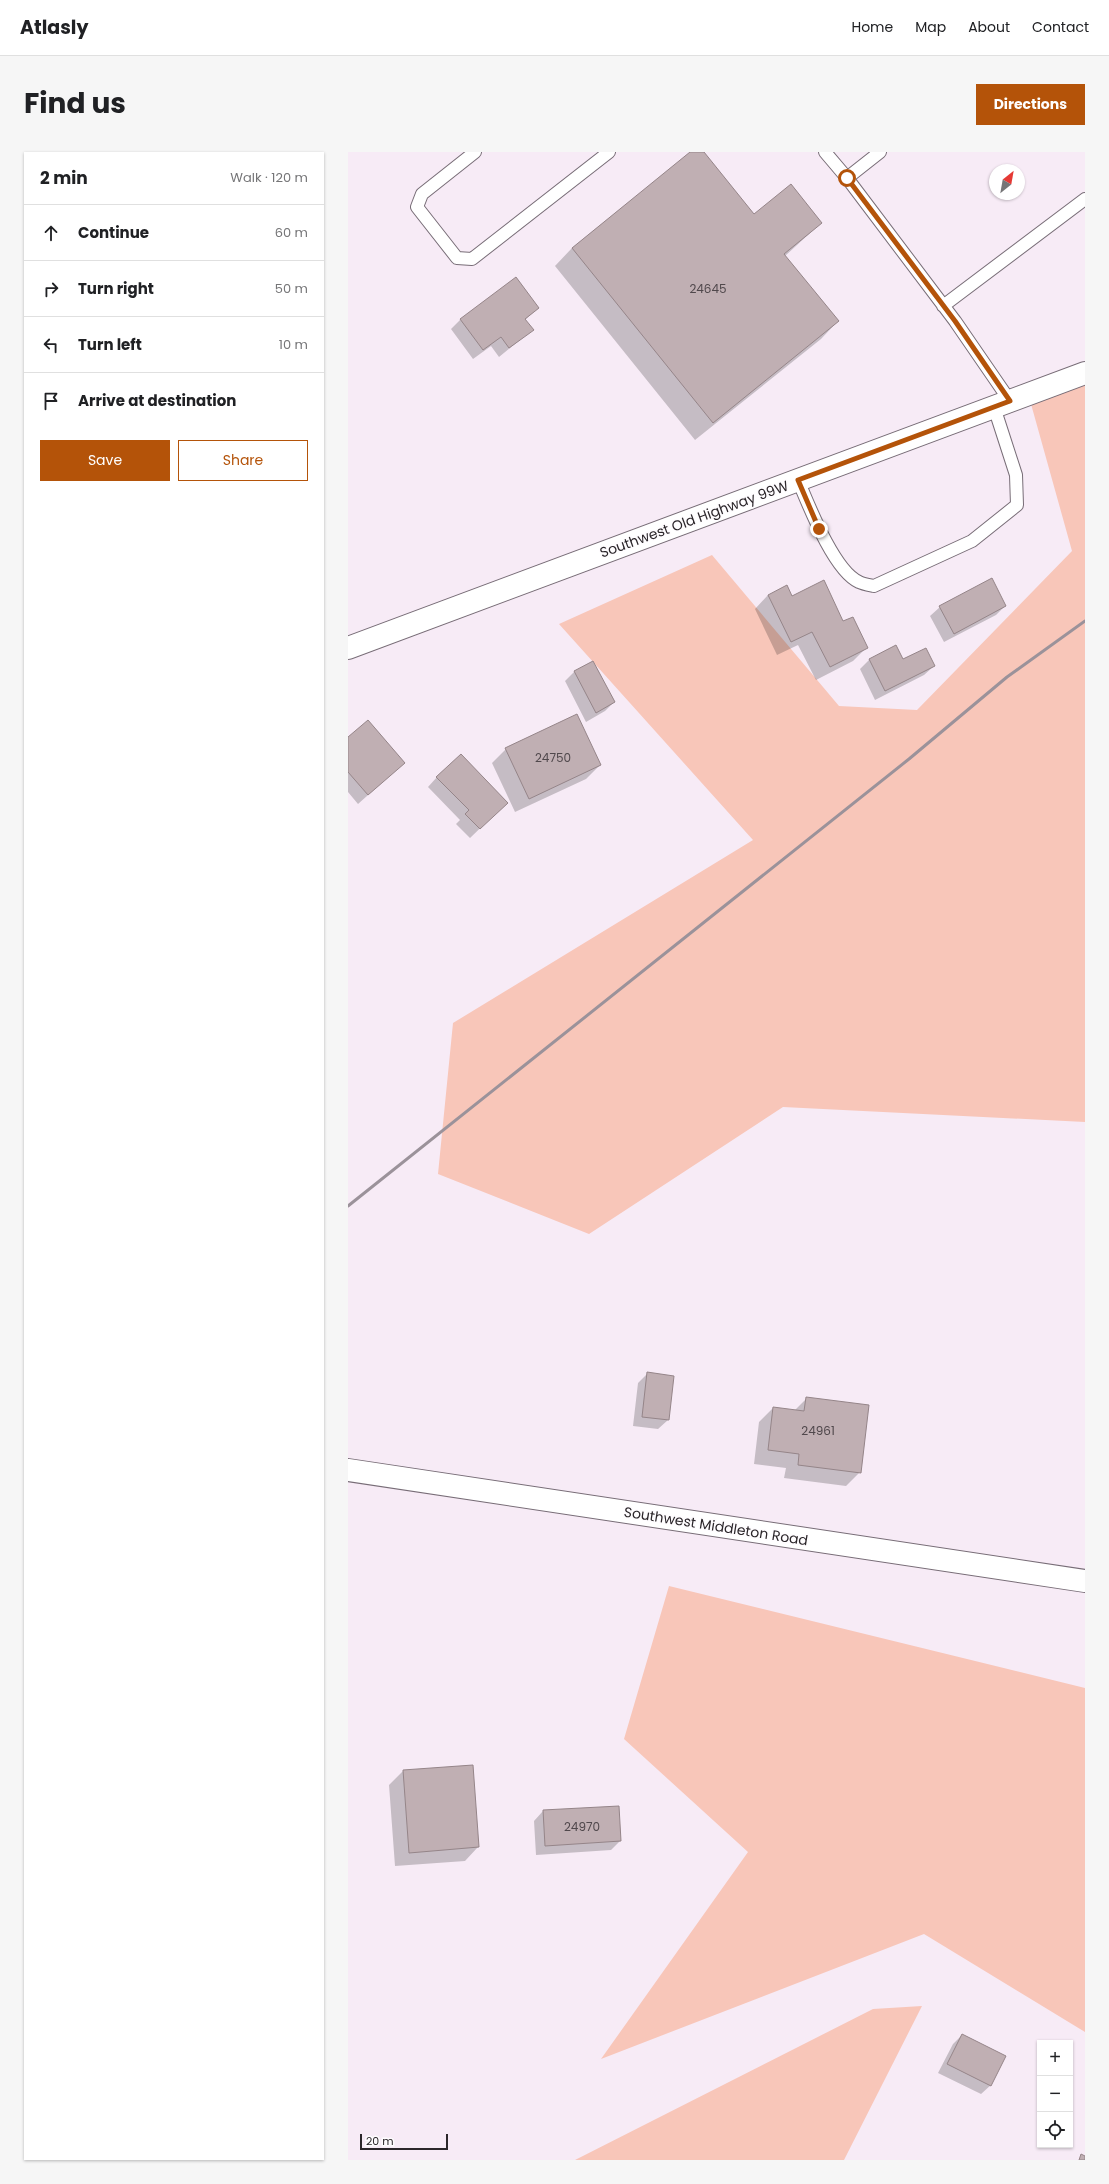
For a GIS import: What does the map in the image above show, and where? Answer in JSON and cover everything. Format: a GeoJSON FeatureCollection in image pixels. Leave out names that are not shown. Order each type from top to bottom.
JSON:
{"type":"FeatureCollection","features":[{"type":"Feature","properties":{"kind":"street","name":"Southwest Old Highway 99W"},"geometry":{"type":"LineString","coordinates":[[348,648],[1085,373]]}},
{"type":"Feature","properties":{"kind":"street","name":"Southwest Middleton Road"},"geometry":{"type":"LineString","coordinates":[[348,1470],[1085,1581]]}},
{"type":"Feature","properties":{"kind":"lane"},"geometry":{"type":"LineString","coordinates":[[475,152],[422,194],[417,207],[457,258],[472,259],[609,152]]}},
{"type":"Feature","properties":{"kind":"lane"},"geometry":{"type":"LineString","coordinates":[[798,480],[819,529],[843,569],[858,582],[874,586],[972,541],[1017,505],[1016,475],[1002,404],[943,306],[847,178],[825,152]]}},
{"type":"Feature","properties":{"kind":"lane"},"geometry":{"type":"LineString","coordinates":[[847,178],[880,152]]}},
{"type":"Feature","properties":{"kind":"lane"},"geometry":{"type":"LineString","coordinates":[[943,306],[1085,199]]}},
{"type":"Feature","properties":{"kind":"shaded area"},"geometry":{"type":"Polygon","coordinates":[[[1085,384],[1085,1122],[783,1107],[589,1234],[438,1174],[453,1023],[753,840],[559,624],[712,555],[839,706],[917,710],[1072,551],[1031,404],[1085,384]]]}},
{"type":"Feature","properties":{"kind":"shaded area"},"geometry":{"type":"Polygon","coordinates":[[[669,1586],[1085,1688],[1085,2032],[924,1934],[601,2059],[748,1852],[624,1739],[669,1586]]]}},
{"type":"Feature","properties":{"kind":"shaded area"},"geometry":{"type":"Polygon","coordinates":[[[922,2006],[844,2160],[575,2160],[873,2009],[922,2006]]]}},
{"type":"Feature","properties":{"kind":"building"},"geometry":{"type":"Polygon","coordinates":[[[690,152],[704,152],[754,214],[791,184],[822,223],[784,254],[839,321],[713,423],[572,248],[690,152]]]}},
{"type":"Feature","properties":{"kind":"building"},"geometry":{"type":"Polygon","coordinates":[[[516,277],[539,308],[525,319],[534,330],[509,348],[501,337],[483,350],[460,319],[516,277]]]}},
{"type":"Feature","properties":{"kind":"building"},"geometry":{"type":"Polygon","coordinates":[[[992,578],[1006,606],[954,634],[939,606],[992,578]]]}},
{"type":"Feature","properties":{"kind":"building"},"geometry":{"type":"Polygon","coordinates":[[[824,580],[843,621],[853,617],[868,648],[830,667],[812,632],[791,642],[768,595],[787,585],[792,596],[824,580]]]}},
{"type":"Feature","properties":{"kind":"building"},"geometry":{"type":"Polygon","coordinates":[[[896,645],[903,659],[926,648],[935,666],[885,691],[869,659],[896,645]]]}},
{"type":"Feature","properties":{"kind":"building"},"geometry":{"type":"Polygon","coordinates":[[[593,661],[615,702],[596,713],[574,671],[593,661]]]}},
{"type":"Feature","properties":{"kind":"building"},"geometry":{"type":"Polygon","coordinates":[[[577,714],[601,765],[529,799],[505,748],[577,714]]]}},
{"type":"Feature","properties":{"kind":"building"},"geometry":{"type":"Polygon","coordinates":[[[368,720],[405,763],[368,795],[348,772],[348,737],[368,720]]]}},
{"type":"Feature","properties":{"kind":"building"},"geometry":{"type":"Polygon","coordinates":[[[461,754],[508,803],[480,829],[465,814],[469,810],[436,777],[461,754]]]}},
{"type":"Feature","properties":{"kind":"building"},"geometry":{"type":"Polygon","coordinates":[[[647,1372],[674,1376],[669,1420],[642,1417],[647,1372]]]}},
{"type":"Feature","properties":{"kind":"building"},"geometry":{"type":"Polygon","coordinates":[[[806,1397],[869,1405],[861,1473],[798,1465],[799,1454],[768,1450],[773,1407],[804,1411],[806,1397]]]}},
{"type":"Feature","properties":{"kind":"building"},"geometry":{"type":"Polygon","coordinates":[[[473,1765],[479,1847],[409,1853],[403,1770],[473,1765]]]}},
{"type":"Feature","properties":{"kind":"building"},"geometry":{"type":"Polygon","coordinates":[[[619,1806],[621,1841],[545,1846],[543,1810],[619,1806]]]}},
{"type":"Feature","properties":{"kind":"building"},"geometry":{"type":"Polygon","coordinates":[[[962,2034],[1006,2056],[991,2086],[947,2064],[962,2034]]]}},
{"type":"Feature","properties":{"kind":"building"},"geometry":{"type":"Polygon","coordinates":[[[1081,2154],[1085,2156],[1085,2160],[1079,2160],[1081,2154]]]}},
{"type":"Feature","properties":{"kind":"railway"},"geometry":{"type":"LineString","coordinates":[[348,1206],[909,759],[1007,677],[1085,621]]}},
{"type":"Feature","properties":{"kind":"route"},"geometry":{"type":"LineString","coordinates":[[819,529],[798,480],[1010,401],[955,321],[847,178]]}}]}
